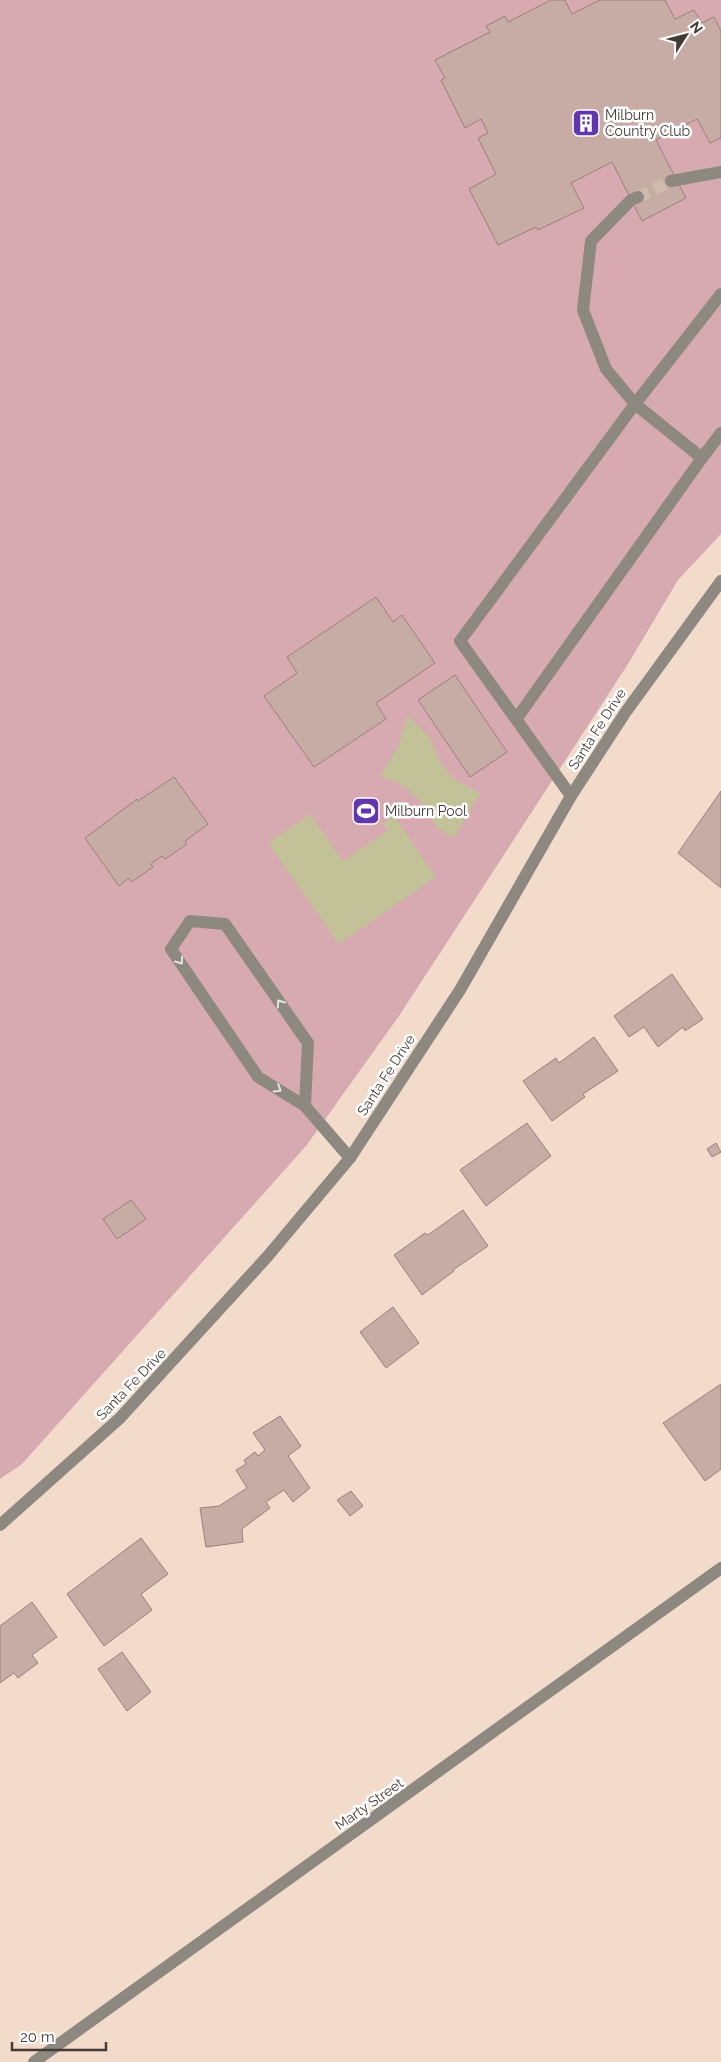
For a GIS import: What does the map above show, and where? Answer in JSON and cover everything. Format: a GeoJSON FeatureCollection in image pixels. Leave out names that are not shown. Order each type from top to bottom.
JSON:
{"type":"FeatureCollection","features":[{"type":"Feature","properties":{"kind":"street"},"geometry":{"type":"LineString","coordinates":[[671,180],[721,172]]}},
{"type":"Feature","properties":{"kind":"street"},"geometry":{"type":"LineString","coordinates":[[638,197],[631,200],[591,241],[583,310],[606,369],[635,404],[702,458]]}},
{"type":"Feature","properties":{"kind":"street"},"geometry":{"type":"LineString","coordinates":[[571,796],[517,718],[460,641],[635,404],[721,294]]}},
{"type":"Feature","properties":{"kind":"street"},"geometry":{"type":"LineString","coordinates":[[517,718],[721,434]]}},
{"type":"Feature","properties":{"kind":"street","name":"Santa Fe Drive"},"geometry":{"type":"LineString","coordinates":[[0,1525],[120,1418],[267,1258],[350,1158],[460,990],[571,796],[624,713],[721,581]]}},
{"type":"Feature","properties":{"kind":"street"},"geometry":{"type":"LineString","coordinates":[[305,1106],[308,1043],[225,924],[190,921],[171,949],[258,1077],[305,1106],[350,1158]]}},
{"type":"Feature","properties":{"kind":"street","name":"Marty Street"},"geometry":{"type":"LineString","coordinates":[[34,2062],[721,1568]]}},
{"type":"Feature","properties":{"kind":"shaded area","name":"Milburn Country Club"},"geometry":{"type":"Polygon","coordinates":[[[0,0],[721,0],[721,534],[678,580],[628,664],[399,1016],[306,1146],[22,1464],[0,1479],[0,0]]]}},
{"type":"Feature","properties":{"kind":"shaded area"},"geometry":{"type":"Polygon","coordinates":[[[408,715],[429,737],[440,762],[448,773],[454,779],[480,793],[454,838],[438,829],[423,805],[409,790],[394,781],[380,776],[398,747],[408,715]]]}},
{"type":"Feature","properties":{"kind":"shaded area"},"geometry":{"type":"Polygon","coordinates":[[[310,814],[343,861],[387,831],[382,824],[394,816],[436,877],[339,944],[268,843],[310,814]]]}},
{"type":"Feature","properties":{"kind":"building","name":"Milburn Country Club"},"geometry":{"type":"Polygon","coordinates":[[[551,0],[565,0],[572,14],[600,0],[665,0],[675,19],[694,10],[702,23],[714,17],[721,31],[721,138],[710,143],[697,119],[656,140],[686,198],[642,221],[612,162],[571,183],[584,208],[538,230],[536,227],[498,245],[469,189],[496,174],[478,138],[488,133],[481,119],[465,128],[441,80],[445,78],[435,60],[490,32],[486,26],[505,16],[508,22],[551,0]]]}},
{"type":"Feature","properties":{"kind":"building"},"geometry":{"type":"Polygon","coordinates":[[[376,597],[393,622],[402,615],[435,663],[376,703],[386,719],[314,767],[264,696],[297,673],[287,657],[376,597]]]}},
{"type":"Feature","properties":{"kind":"building"},"geometry":{"type":"Polygon","coordinates":[[[455,675],[507,752],[470,777],[418,700],[455,675]]]}},
{"type":"Feature","properties":{"kind":"building"},"geometry":{"type":"Polygon","coordinates":[[[174,777],[208,824],[185,841],[187,844],[165,859],[162,856],[151,864],[153,867],[132,882],[129,878],[119,886],[85,838],[137,799],[138,801],[174,777]]]}},
{"type":"Feature","properties":{"kind":"building"},"geometry":{"type":"Polygon","coordinates":[[[721,791],[721,888],[678,853],[721,791]]]}},
{"type":"Feature","properties":{"kind":"building"},"geometry":{"type":"Polygon","coordinates":[[[672,974],[703,1019],[685,1031],[683,1027],[658,1047],[644,1027],[629,1037],[614,1016],[672,974]]]}},
{"type":"Feature","properties":{"kind":"building"},"geometry":{"type":"Polygon","coordinates":[[[594,1037],[618,1071],[583,1094],[585,1097],[552,1121],[523,1081],[556,1058],[559,1063],[594,1037]]]}},
{"type":"Feature","properties":{"kind":"building"},"geometry":{"type":"Polygon","coordinates":[[[527,1123],[551,1156],[486,1206],[460,1170],[527,1123]]]}},
{"type":"Feature","properties":{"kind":"building"},"geometry":{"type":"Polygon","coordinates":[[[716,1143],[721,1152],[712,1157],[707,1149],[716,1143]]]}},
{"type":"Feature","properties":{"kind":"building"},"geometry":{"type":"Polygon","coordinates":[[[131,1200],[146,1219],[117,1239],[103,1219],[131,1200]]]}},
{"type":"Feature","properties":{"kind":"building"},"geometry":{"type":"Polygon","coordinates":[[[463,1210],[488,1246],[453,1270],[422,1295],[394,1255],[425,1233],[428,1235],[463,1210]]]}},
{"type":"Feature","properties":{"kind":"building"},"geometry":{"type":"Polygon","coordinates":[[[393,1307],[419,1343],[386,1368],[360,1332],[393,1307]]]}},
{"type":"Feature","properties":{"kind":"building"},"geometry":{"type":"Polygon","coordinates":[[[721,1384],[721,1469],[705,1481],[663,1423],[721,1384]]]}},
{"type":"Feature","properties":{"kind":"building"},"geometry":{"type":"Polygon","coordinates":[[[280,1416],[301,1446],[288,1456],[310,1488],[293,1502],[284,1490],[266,1502],[270,1508],[242,1529],[243,1542],[206,1547],[200,1508],[219,1506],[247,1488],[236,1470],[246,1464],[244,1460],[255,1452],[258,1456],[265,1450],[253,1433],[280,1416]]]}},
{"type":"Feature","properties":{"kind":"building"},"geometry":{"type":"Polygon","coordinates":[[[351,1491],[363,1506],[350,1516],[337,1500],[351,1491]]]}},
{"type":"Feature","properties":{"kind":"building"},"geometry":{"type":"Polygon","coordinates":[[[141,1538],[168,1574],[141,1594],[152,1610],[104,1646],[67,1594],[141,1538]]]}},
{"type":"Feature","properties":{"kind":"building"},"geometry":{"type":"Polygon","coordinates":[[[32,1602],[57,1637],[32,1655],[38,1663],[18,1678],[14,1673],[0,1683],[0,1626],[32,1602]]]}},
{"type":"Feature","properties":{"kind":"building"},"geometry":{"type":"Polygon","coordinates":[[[122,1652],[151,1692],[127,1711],[98,1669],[122,1652]]]}},
{"type":"Feature","properties":{"kind":"tunnel"},"geometry":{"type":"LineString","coordinates":[[638,197],[671,181]]}},
{"type":"Feature","properties":{"kind":"place","name":"Milburn Country Club"},"geometry":{"type":"Point","coordinates":[586,123]}},
{"type":"Feature","properties":{"kind":"place","name":"Milburn Pool"},"geometry":{"type":"Point","coordinates":[366,811]}}]}
